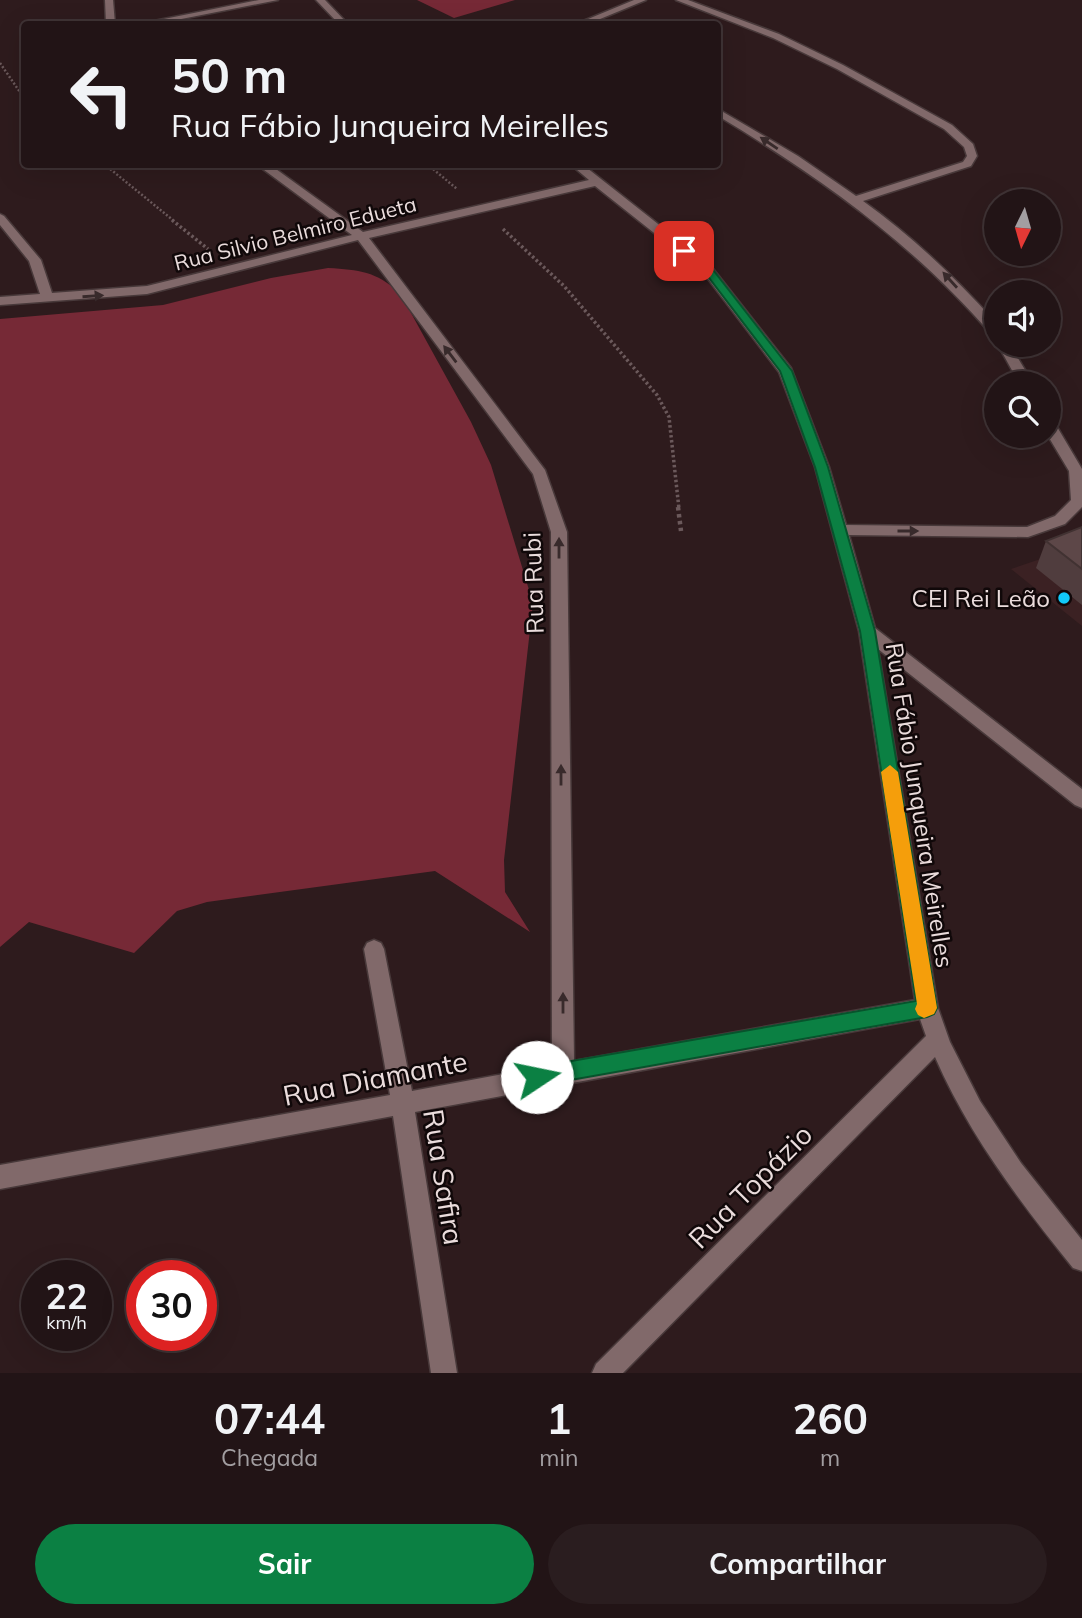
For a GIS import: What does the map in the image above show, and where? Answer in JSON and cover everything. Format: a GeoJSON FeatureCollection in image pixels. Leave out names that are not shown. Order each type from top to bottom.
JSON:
{"type":"FeatureCollection","features":[{"type":"Feature","properties":{"kind":"street"},"geometry":{"type":"LineString","coordinates":[[109,0],[111,21]]}},
{"type":"Feature","properties":{"kind":"street"},"geometry":{"type":"LineString","coordinates":[[160,21],[274,0]]}},
{"type":"Feature","properties":{"kind":"street"},"geometry":{"type":"LineString","coordinates":[[320,0],[341,21]]}},
{"type":"Feature","properties":{"kind":"street"},"geometry":{"type":"LineString","coordinates":[[589,21],[642,0]]}},
{"type":"Feature","properties":{"kind":"street"},"geometry":{"type":"LineString","coordinates":[[680,0],[776,36],[840,67],[948,127],[970,146],[972,156],[967,164],[855,200]]}},
{"type":"Feature","properties":{"kind":"street"},"geometry":{"type":"LineString","coordinates":[[721,114],[855,200],[941,271],[984,318]]}},
{"type":"Feature","properties":{"kind":"street","name":"Rua Rubi"},"geometry":{"type":"LineString","coordinates":[[266,168],[360,236],[540,473],[559,532],[563,1071]]}},
{"type":"Feature","properties":{"kind":"street","name":"Rua Fábio Junqueira Meirelles"},"geometry":{"type":"LineString","coordinates":[[580,168],[706,268],[786,371],[822,467],[867,631],[927,1008],[937,1040],[971,1111],[1082,1259]]}},
{"type":"Feature","properties":{"kind":"street","name":"Rua Silvio Belmiro Edueta"},"geometry":{"type":"LineString","coordinates":[[0,301],[147,290],[230,267],[597,182]]}},
{"type":"Feature","properties":{"kind":"street"},"geometry":{"type":"LineString","coordinates":[[0,218],[35,260],[48,299]]}},
{"type":"Feature","properties":{"kind":"street"},"geometry":{"type":"LineString","coordinates":[[840,530],[1028,531],[1060,520],[1079,501],[1076,471],[1061,445]]}},
{"type":"Feature","properties":{"kind":"street"},"geometry":{"type":"LineString","coordinates":[[867,631],[1082,800]]}},
{"type":"Feature","properties":{"kind":"street","name":"Rua Safira"},"geometry":{"type":"LineString","coordinates":[[374,948],[403,1105],[444,1373]]}},
{"type":"Feature","properties":{"kind":"street","name":"Rua Diamante"},"geometry":{"type":"LineString","coordinates":[[0,1177],[403,1105],[563,1071],[927,1008]]}},
{"type":"Feature","properties":{"kind":"street","name":"Rua Topázio"},"geometry":{"type":"LineString","coordinates":[[605,1373],[937,1040]]}},
{"type":"Feature","properties":{"kind":"path"},"geometry":{"type":"LineString","coordinates":[[0,63],[21,96]]}},
{"type":"Feature","properties":{"kind":"path"},"geometry":{"type":"LineString","coordinates":[[109,168],[230,267]]}},
{"type":"Feature","properties":{"kind":"path"},"geometry":{"type":"LineString","coordinates":[[432,168],[481,208],[564,286],[657,395],[669,417],[681,531]]}},
{"type":"Feature","properties":{"kind":"shaded area"},"geometry":{"type":"Polygon","coordinates":[[[417,0],[515,0],[454,18],[417,0]]]}},
{"type":"Feature","properties":{"kind":"shaded area"},"geometry":{"type":"Polygon","coordinates":[[[328,268],[367,273],[383,280],[400,293],[471,422],[491,465],[533,603],[504,860],[505,892],[530,932],[435,871],[207,902],[177,911],[134,953],[29,922],[0,947],[0,319],[163,305],[271,278],[328,268]]]}},
{"type":"Feature","properties":{"kind":"shaded area","name":"CEI Rei Leão"},"geometry":{"type":"Polygon","coordinates":[[[1082,545],[1082,626],[1011,569],[1082,545]]]}},
{"type":"Feature","properties":{"kind":"building"},"geometry":{"type":"Polygon","coordinates":[[[1082,527],[1082,569],[1046,541],[1082,527]]]}},
{"type":"Feature","properties":{"kind":"slow traffic"},"geometry":{"type":"LineString","coordinates":[[890,772],[927,1008],[924,1009]]}},
{"type":"Feature","properties":{"kind":"place","name":"CEI Rei Leão"},"geometry":{"type":"Point","coordinates":[1064,598]}},
{"type":"Feature","properties":{"kind":"route"},"geometry":{"type":"LineString","coordinates":[[537,1077],[927,1008],[867,631],[822,467],[786,371],[746,316],[706,268],[684,251]]}}]}
